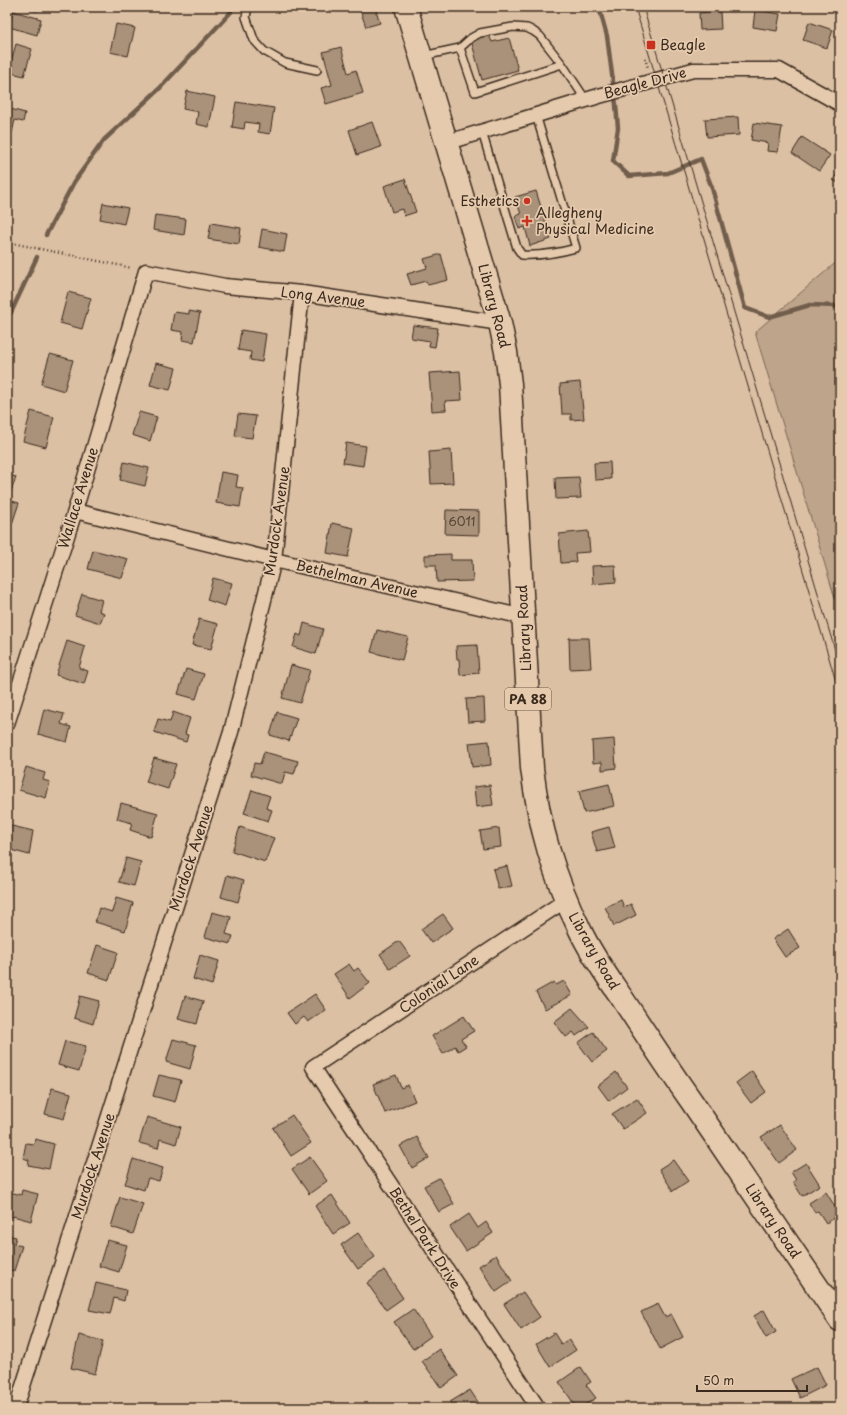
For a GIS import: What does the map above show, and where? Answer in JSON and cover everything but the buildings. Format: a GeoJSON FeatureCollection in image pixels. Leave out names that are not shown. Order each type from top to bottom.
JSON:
{"type":"FeatureCollection","features":[{"type":"Feature","properties":{"kind":"main road","name":"Library Road"},"geometry":{"type":"LineString","coordinates":[[406,7],[448,142],[500,323],[506,352],[510,384],[532,768],[536,800],[552,864],[580,932],[599,964],[661,1058],[840,1320]]}},
{"type":"Feature","properties":{"kind":"street","name":"Beagle Drive"},"geometry":{"type":"LineString","coordinates":[[448,142],[592,98],[693,70],[779,70],[840,104]]}},
{"type":"Feature","properties":{"kind":"street","name":"Long Avenue"},"geometry":{"type":"LineString","coordinates":[[146,271],[225,286],[302,293],[500,323]]}},
{"type":"Feature","properties":{"kind":"street","name":"Wallace Avenue"},"geometry":{"type":"LineString","coordinates":[[7,724],[75,511],[146,271]]}},
{"type":"Feature","properties":{"kind":"street","name":"Murdock Avenue"},"geometry":{"type":"LineString","coordinates":[[16,1408],[231,732],[274,560],[302,293]]}},
{"type":"Feature","properties":{"kind":"street","name":"Bethelman Avenue"},"geometry":{"type":"LineString","coordinates":[[75,511],[274,560],[524,617]]}},
{"type":"Feature","properties":{"kind":"street","name":"Colonial Lane"},"geometry":{"type":"LineString","coordinates":[[313,1067],[566,900]]}},
{"type":"Feature","properties":{"kind":"street","name":"Bethel Park Drive"},"geometry":{"type":"LineString","coordinates":[[313,1067],[538,1408]]}},
{"type":"Feature","properties":{"kind":"lane"},"geometry":{"type":"LineString","coordinates":[[248,7],[246,17],[254,40],[264,50],[285,63],[317,70]]}},
{"type":"Feature","properties":{"kind":"lane"},"geometry":{"type":"LineString","coordinates":[[421,56],[460,48],[471,38],[480,33],[513,27],[527,28],[540,36],[592,98]]}},
{"type":"Feature","properties":{"kind":"lane"},"geometry":{"type":"LineString","coordinates":[[460,48],[476,92],[562,64]]}},
{"type":"Feature","properties":{"kind":"lane"},"geometry":{"type":"LineString","coordinates":[[482,132],[517,248],[522,255],[532,256],[564,252],[576,248],[536,116]]}},
{"type":"Feature","properties":{"kind":"path"},"geometry":{"type":"LineString","coordinates":[[7,242],[146,271]]}},
{"type":"Feature","properties":{"kind":"shaded area"},"geometry":{"type":"Polygon","coordinates":[[[840,259],[840,615],[755,332],[840,259]]]}},
{"type":"Feature","properties":{"kind":"waterway"},"geometry":{"type":"LineString","coordinates":[[596,7],[600,11],[607,36],[616,105],[618,128],[613,161],[629,176],[668,173],[701,159],[712,188],[745,308],[769,317],[810,305],[836,306],[840,310]]}},
{"type":"Feature","properties":{"kind":"waterway"},"geometry":{"type":"LineString","coordinates":[[46,235],[74,182],[104,140],[159,89],[231,12]]}},
{"type":"Feature","properties":{"kind":"waterway"},"geometry":{"type":"LineString","coordinates":[[7,321],[37,257]]}},
{"type":"Feature","properties":{"kind":"tram line"},"geometry":{"type":"LineString","coordinates":[[635,7],[840,695]]}},
{"type":"Feature","properties":{"kind":"tram line"},"geometry":{"type":"LineString","coordinates":[[643,7],[840,667]]}},
{"type":"Feature","properties":{"kind":"place","name":"Beagle"},"geometry":{"type":"Point","coordinates":[651,45]}},
{"type":"Feature","properties":{"kind":"place","name":"Esthetics"},"geometry":{"type":"Point","coordinates":[527,201]}},
{"type":"Feature","properties":{"kind":"place","name":"Allegheny Physical Medicine"},"geometry":{"type":"Point","coordinates":[527,221]}}]}
